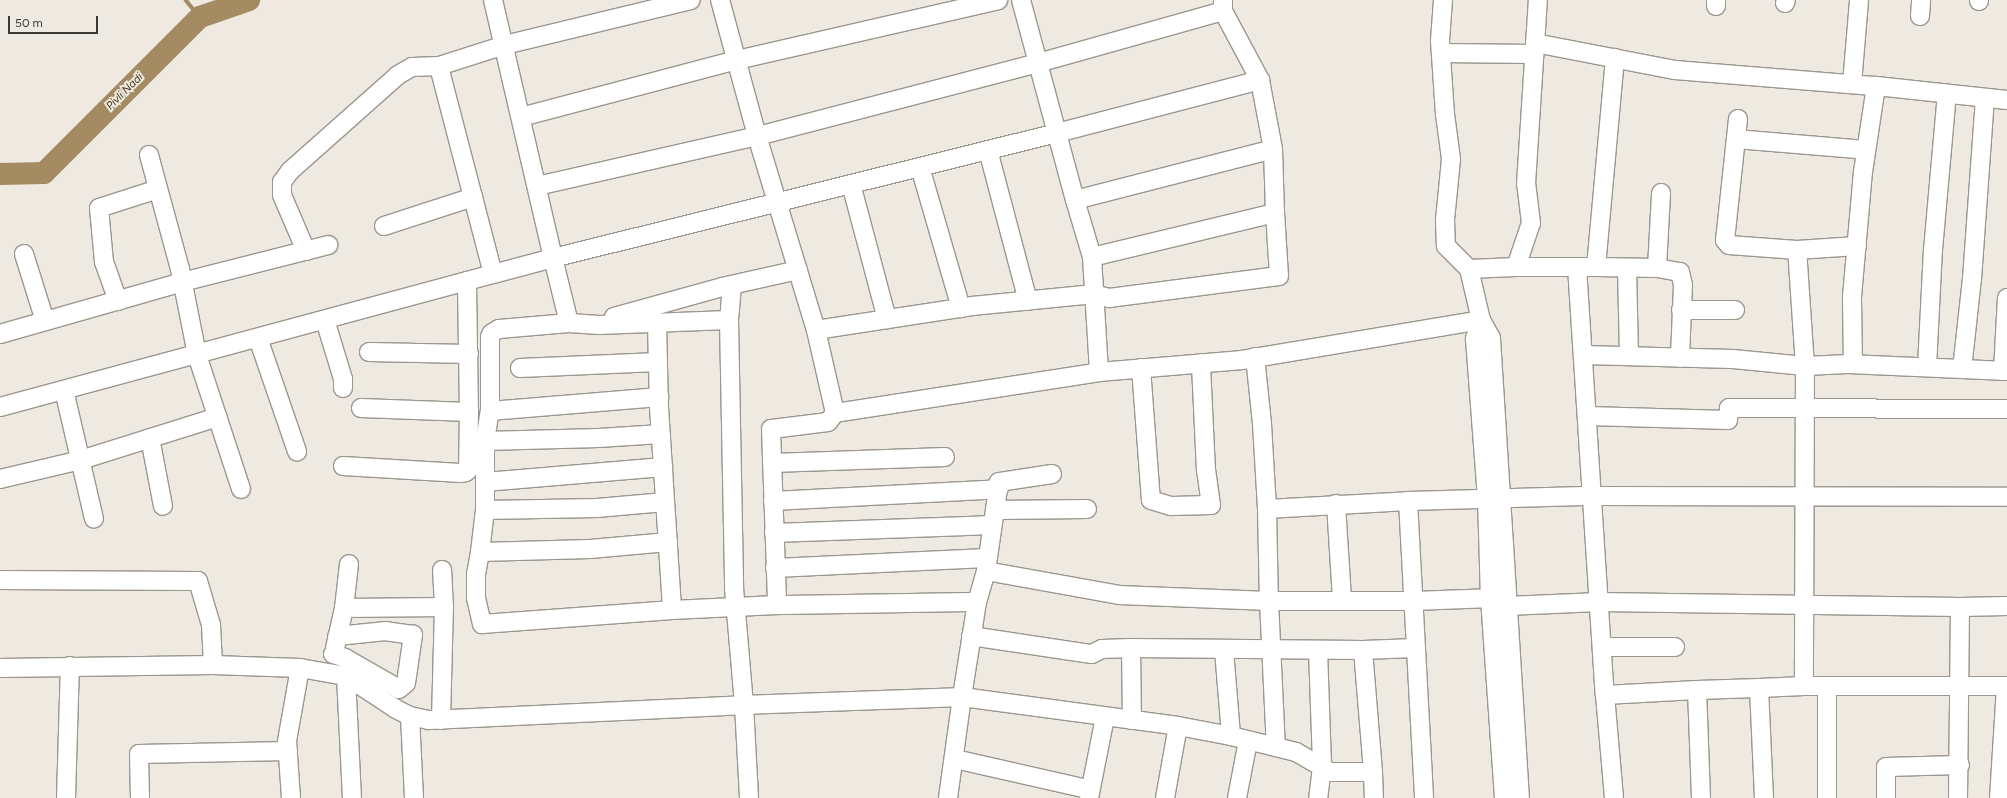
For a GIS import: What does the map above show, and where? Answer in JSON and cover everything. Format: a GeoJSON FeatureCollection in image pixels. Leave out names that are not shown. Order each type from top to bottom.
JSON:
{"type":"FeatureCollection","features":[{"type":"Feature","properties":{"kind":"street"},"geometry":{"type":"LineString","coordinates":[[493,0],[569,323]]}},
{"type":"Feature","properties":{"kind":"street"},"geometry":{"type":"LineString","coordinates":[[306,251],[282,195],[282,182],[290,171],[398,75],[412,67],[439,66],[504,45],[691,0]]}},
{"type":"Feature","properties":{"kind":"street"},"geometry":{"type":"LineString","coordinates":[[720,0],[757,136],[816,330],[835,413]]}},
{"type":"Feature","properties":{"kind":"street"},"geometry":{"type":"LineString","coordinates":[[521,117],[737,60],[998,0]]}},
{"type":"Feature","properties":{"kind":"street"},"geometry":{"type":"LineString","coordinates":[[1021,0],[1075,200],[1092,257],[1099,372]]}},
{"type":"Feature","properties":{"kind":"street"},"geometry":{"type":"LineString","coordinates":[[1443,0],[1441,53],[1445,114],[1451,159],[1445,220],[1446,246],[1469,269],[1481,320],[1475,339],[1507,606],[1520,798]]}},
{"type":"Feature","properties":{"kind":"street"},"geometry":{"type":"LineString","coordinates":[[1516,267],[1530,223],[1526,184],[1538,0]]}},
{"type":"Feature","properties":{"kind":"street"},"geometry":{"type":"LineString","coordinates":[[1852,84],[1859,0]]}},
{"type":"Feature","properties":{"kind":"street"},"geometry":{"type":"LineString","coordinates":[[537,186],[757,136],[1038,63],[1223,6],[1260,80],[1273,149],[1279,276],[1109,298],[1094,294],[961,308],[816,330]]}},
{"type":"Feature","properties":{"kind":"street"},"geometry":{"type":"LineString","coordinates":[[1441,53],[1535,48],[1615,58],[1675,70],[1876,86],[2007,100]]}},
{"type":"Feature","properties":{"kind":"street"},"geometry":{"type":"LineString","coordinates":[[1596,267],[1615,58]]}},
{"type":"Feature","properties":{"kind":"street"},"geometry":{"type":"LineString","coordinates":[[439,66],[493,274]]}},
{"type":"Feature","properties":{"kind":"street"},"geometry":{"type":"LineString","coordinates":[[0,407],[553,258],[1057,133],[1260,80]]}},
{"type":"Feature","properties":{"kind":"street"},"geometry":{"type":"LineString","coordinates":[[1853,364],[1852,297],[1866,150],[1876,86]]}},
{"type":"Feature","properties":{"kind":"street"},"geometry":{"type":"LineString","coordinates":[[1927,367],[1933,250],[1947,94]]}},
{"type":"Feature","properties":{"kind":"street"},"geometry":{"type":"LineString","coordinates":[[1962,369],[1972,280],[1985,98]]}},
{"type":"Feature","properties":{"kind":"street"},"geometry":{"type":"LineString","coordinates":[[1738,119],[1725,240],[1729,245],[1797,250],[1857,246]]}},
{"type":"Feature","properties":{"kind":"street"},"geometry":{"type":"LineString","coordinates":[[1736,139],[1866,150]]}},
{"type":"Feature","properties":{"kind":"street"},"geometry":{"type":"LineString","coordinates":[[1075,200],[1273,149]]}},
{"type":"Feature","properties":{"kind":"street"},"geometry":{"type":"LineString","coordinates":[[988,150],[1028,301]]}},
{"type":"Feature","properties":{"kind":"street"},"geometry":{"type":"LineString","coordinates":[[149,155],[182,282],[197,354],[241,489]]}},
{"type":"Feature","properties":{"kind":"street"},"geometry":{"type":"LineString","coordinates":[[920,167],[961,308]]}},
{"type":"Feature","properties":{"kind":"street"},"geometry":{"type":"LineString","coordinates":[[851,184],[887,319]]}},
{"type":"Feature","properties":{"kind":"street"},"geometry":{"type":"LineString","coordinates":[[118,301],[104,262],[99,208],[158,189]]}},
{"type":"Feature","properties":{"kind":"street"},"geometry":{"type":"LineString","coordinates":[[1657,268],[1661,193]]}},
{"type":"Feature","properties":{"kind":"street"},"geometry":{"type":"LineString","coordinates":[[384,226],[473,197]]}},
{"type":"Feature","properties":{"kind":"street"},"geometry":{"type":"LineString","coordinates":[[1092,257],[1275,213]]}},
{"type":"Feature","properties":{"kind":"street"},"geometry":{"type":"LineString","coordinates":[[0,334],[182,282],[328,245]]}},
{"type":"Feature","properties":{"kind":"street"},"geometry":{"type":"LineString","coordinates":[[1797,250],[1805,366],[1804,686]]}},
{"type":"Feature","properties":{"kind":"street"},"geometry":{"type":"LineString","coordinates":[[24,254],[45,321]]}},
{"type":"Feature","properties":{"kind":"street"},"geometry":{"type":"LineString","coordinates":[[1469,269],[1516,267],[1596,267],[1657,268],[1680,272],[1683,285],[1680,358]]}},
{"type":"Feature","properties":{"kind":"street"},"geometry":{"type":"LineString","coordinates":[[1577,267],[1588,416],[1605,695],[1614,798]]}},
{"type":"Feature","properties":{"kind":"street"},"geometry":{"type":"LineString","coordinates":[[1627,268],[1629,356]]}},
{"type":"Feature","properties":{"kind":"street"},"geometry":{"type":"LineString","coordinates":[[599,325],[619,314],[798,270]]}},
{"type":"Feature","properties":{"kind":"street"},"geometry":{"type":"LineString","coordinates":[[343,466],[461,473],[468,470],[469,354],[467,281]]}},
{"type":"Feature","properties":{"kind":"street"},"geometry":{"type":"LineString","coordinates":[[732,285],[729,320],[733,565],[744,705],[749,798]]}},
{"type":"Feature","properties":{"kind":"street"},"geometry":{"type":"LineString","coordinates":[[1584,355],[1733,359],[1805,366],[1853,364],[2005,371],[2007,298]]}},
{"type":"Feature","properties":{"kind":"street"},"geometry":{"type":"LineString","coordinates":[[1681,310],[1736,310]]}},
{"type":"Feature","properties":{"kind":"street"},"geometry":{"type":"LineString","coordinates":[[324,320],[344,379],[342,388]]}},
{"type":"Feature","properties":{"kind":"street"},"geometry":{"type":"LineString","coordinates":[[729,320],[599,325],[569,323],[499,329],[492,333],[490,338],[490,410],[485,441],[485,510],[476,574],[476,598],[482,624],[672,610],[777,605],[977,602]]}},
{"type":"Feature","properties":{"kind":"street"},"geometry":{"type":"LineString","coordinates":[[777,605],[771,429],[828,422],[835,413],[1099,372],[1255,357],[1481,320]]}},
{"type":"Feature","properties":{"kind":"street"},"geometry":{"type":"LineString","coordinates":[[657,322],[659,397],[672,610]]}},
{"type":"Feature","properties":{"kind":"street"},"geometry":{"type":"LineString","coordinates":[[258,338],[297,451]]}},
{"type":"Feature","properties":{"kind":"street"},"geometry":{"type":"LineString","coordinates":[[369,352],[469,354]]}},
{"type":"Feature","properties":{"kind":"street"},"geometry":{"type":"LineString","coordinates":[[1255,357],[1262,424],[1267,509],[1268,601],[1272,649],[1276,747]]}},
{"type":"Feature","properties":{"kind":"street"},"geometry":{"type":"LineString","coordinates":[[520,368],[658,362]]}},
{"type":"Feature","properties":{"kind":"street"},"geometry":{"type":"LineString","coordinates":[[1141,368],[1151,500],[1171,506],[1210,505],[1206,471],[1201,363]]}},
{"type":"Feature","properties":{"kind":"street"},"geometry":{"type":"LineString","coordinates":[[64,390],[94,519]]}},
{"type":"Feature","properties":{"kind":"street"},"geometry":{"type":"LineString","coordinates":[[490,410],[659,397]]}},
{"type":"Feature","properties":{"kind":"street"},"geometry":{"type":"LineString","coordinates":[[1588,416],[1728,420],[1729,408],[1804,409],[1924,407],[2007,409]]}},
{"type":"Feature","properties":{"kind":"street"},"geometry":{"type":"LineString","coordinates":[[361,408],[469,412]]}},
{"type":"Feature","properties":{"kind":"street"},"geometry":{"type":"LineString","coordinates":[[0,479],[81,460],[217,417]]}},
{"type":"Feature","properties":{"kind":"street"},"geometry":{"type":"LineString","coordinates":[[485,441],[599,438],[661,434]]}},
{"type":"Feature","properties":{"kind":"street"},"geometry":{"type":"LineString","coordinates":[[150,438],[163,506]]}},
{"type":"Feature","properties":{"kind":"street"},"geometry":{"type":"LineString","coordinates":[[772,463],[945,457]]}},
{"type":"Feature","properties":{"kind":"street"},"geometry":{"type":"LineString","coordinates":[[485,482],[663,467]]}},
{"type":"Feature","properties":{"kind":"street"},"geometry":{"type":"LineString","coordinates":[[948,798],[955,759],[971,636],[977,602],[987,565],[999,482],[1052,474]]}},
{"type":"Feature","properties":{"kind":"street"},"geometry":{"type":"LineString","coordinates":[[773,501],[999,489]]}},
{"type":"Feature","properties":{"kind":"street"},"geometry":{"type":"LineString","coordinates":[[1267,509],[1408,501],[1592,496],[1804,495],[2007,497]]}},
{"type":"Feature","properties":{"kind":"street"},"geometry":{"type":"LineString","coordinates":[[1494,498],[1490,598],[1504,798]]}},
{"type":"Feature","properties":{"kind":"street"},"geometry":{"type":"LineString","coordinates":[[1408,501],[1424,798]]}},
{"type":"Feature","properties":{"kind":"street"},"geometry":{"type":"LineString","coordinates":[[485,510],[597,508],[665,502]]}},
{"type":"Feature","properties":{"kind":"street"},"geometry":{"type":"LineString","coordinates":[[1336,504],[1342,600]]}},
{"type":"Feature","properties":{"kind":"street"},"geometry":{"type":"LineString","coordinates":[[774,533],[993,518],[1087,509]]}},
{"type":"Feature","properties":{"kind":"street"},"geometry":{"type":"LineString","coordinates":[[480,552],[590,549],[668,542]]}},
{"type":"Feature","properties":{"kind":"street"},"geometry":{"type":"LineString","coordinates":[[349,564],[344,608],[333,654],[338,675],[352,798]]}},
{"type":"Feature","properties":{"kind":"street"},"geometry":{"type":"LineString","coordinates":[[775,568],[987,565],[1119,595],[1268,601],[1413,601],[1490,598]]}},
{"type":"Feature","properties":{"kind":"street"},"geometry":{"type":"LineString","coordinates":[[441,720],[444,607],[442,570]]}},
{"type":"Feature","properties":{"kind":"street"},"geometry":{"type":"LineString","coordinates":[[0,580],[198,581],[211,625],[213,665]]}},
{"type":"Feature","properties":{"kind":"street"},"geometry":{"type":"LineString","coordinates":[[1507,606],[1599,602],[1960,607],[2007,606]]}},
{"type":"Feature","properties":{"kind":"street"},"geometry":{"type":"LineString","coordinates":[[344,608],[444,607]]}},
{"type":"Feature","properties":{"kind":"street"},"geometry":{"type":"LineString","coordinates":[[1958,798],[1960,765],[1960,607]]}},
{"type":"Feature","properties":{"kind":"street"},"geometry":{"type":"LineString","coordinates":[[338,636],[386,631],[413,635],[406,683],[399,689]]}},
{"type":"Feature","properties":{"kind":"street"},"geometry":{"type":"LineString","coordinates":[[971,636],[1092,654],[1102,650],[1131,648],[1224,650],[1364,650],[1415,648]]}},
{"type":"Feature","properties":{"kind":"street"},"geometry":{"type":"LineString","coordinates":[[1602,647],[1675,647]]}},
{"type":"Feature","properties":{"kind":"street"},"geometry":{"type":"LineString","coordinates":[[1131,648],[1132,720]]}},
{"type":"Feature","properties":{"kind":"street"},"geometry":{"type":"LineString","coordinates":[[1224,650],[1231,736]]}},
{"type":"Feature","properties":{"kind":"street"},"geometry":{"type":"LineString","coordinates":[[1318,650],[1322,767],[1318,798]]}},
{"type":"Feature","properties":{"kind":"street"},"geometry":{"type":"LineString","coordinates":[[1364,650],[1374,798]]}},
{"type":"Feature","properties":{"kind":"street"},"geometry":{"type":"LineString","coordinates":[[333,654],[345,658],[399,689],[406,714],[414,798]]}},
{"type":"Feature","properties":{"kind":"street"},"geometry":{"type":"LineString","coordinates":[[0,668],[213,665],[300,668],[338,675],[406,714],[429,720],[744,705],[962,697],[1178,726],[1231,736],[1296,752],[1330,772],[1372,772]]}},
{"type":"Feature","properties":{"kind":"street"},"geometry":{"type":"LineString","coordinates":[[66,798],[70,666]]}},
{"type":"Feature","properties":{"kind":"street"},"geometry":{"type":"LineString","coordinates":[[290,798],[287,741],[300,668]]}},
{"type":"Feature","properties":{"kind":"street"},"geometry":{"type":"LineString","coordinates":[[1605,695],[1804,686],[2006,686],[1999,798]]}},
{"type":"Feature","properties":{"kind":"street"},"geometry":{"type":"LineString","coordinates":[[1826,798],[1827,686]]}},
{"type":"Feature","properties":{"kind":"street"},"geometry":{"type":"LineString","coordinates":[[1759,688],[1764,798]]}},
{"type":"Feature","properties":{"kind":"street"},"geometry":{"type":"LineString","coordinates":[[1697,690],[1701,798]]}},
{"type":"Feature","properties":{"kind":"street"},"geometry":{"type":"LineString","coordinates":[[955,759],[1090,794],[1105,717]]}},
{"type":"Feature","properties":{"kind":"street"},"geometry":{"type":"LineString","coordinates":[[1165,798],[1178,726]]}},
{"type":"Feature","properties":{"kind":"street"},"geometry":{"type":"LineString","coordinates":[[1237,798],[1248,741]]}},
{"type":"Feature","properties":{"kind":"street"},"geometry":{"type":"LineString","coordinates":[[140,798],[140,754],[288,751]]}},
{"type":"Feature","properties":{"kind":"street"},"geometry":{"type":"LineString","coordinates":[[1886,798],[1886,767],[1960,765]]}},
{"type":"Feature","properties":{"kind":"waterway"},"geometry":{"type":"LineString","coordinates":[[186,0],[200,17]]}},
{"type":"Feature","properties":{"kind":"waterway","name":"Pivli Nadi"},"geometry":{"type":"LineString","coordinates":[[0,174],[44,173],[200,17],[249,0]]}}]}
